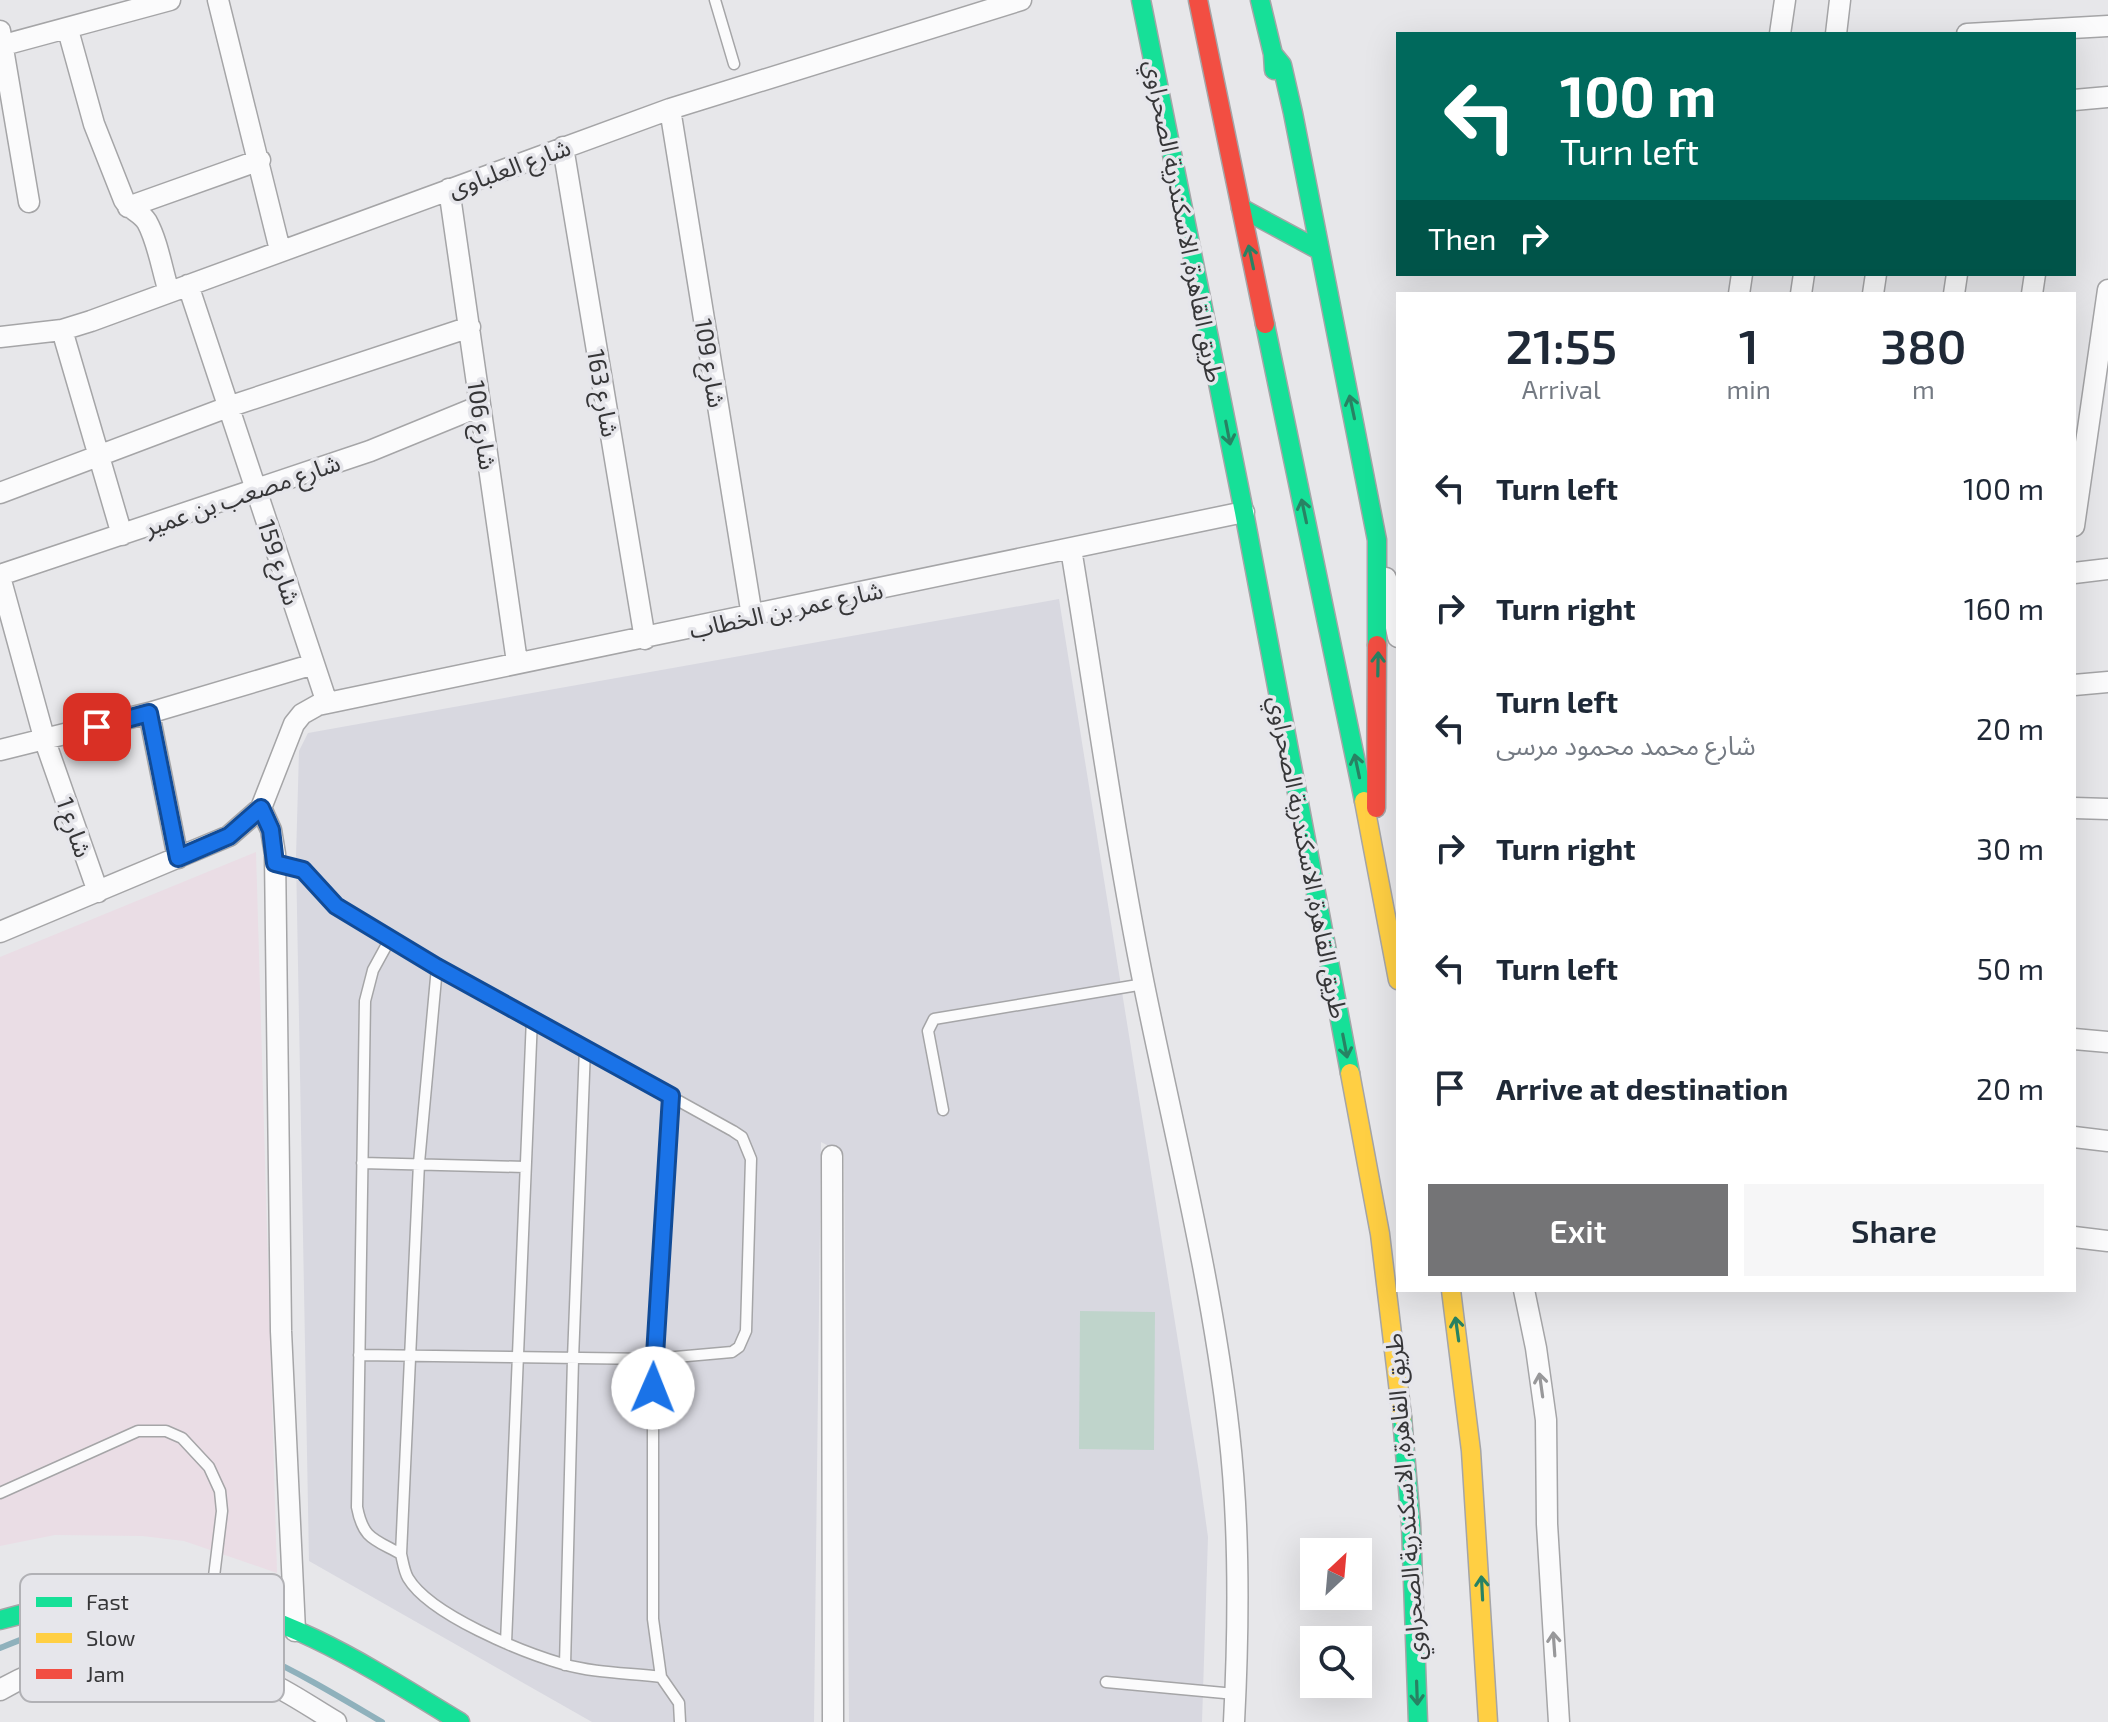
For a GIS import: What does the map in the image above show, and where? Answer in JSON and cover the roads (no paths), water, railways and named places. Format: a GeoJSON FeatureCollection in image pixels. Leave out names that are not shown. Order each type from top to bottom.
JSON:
{"type":"FeatureCollection","features":[{"type":"Feature","properties":{"kind":"main road","name":"طريق القاهرة, الاسكندرية الصحراوي"},"geometry":{"type":"LineString","coordinates":[[1141,0],[1244,512],[1387,1278],[1411,1524],[1418,1722]]}},
{"type":"Feature","properties":{"kind":"main road"},"geometry":{"type":"LineString","coordinates":[[1198,0],[1375,854],[1396,969]]}},
{"type":"Feature","properties":{"kind":"main road"},"geometry":{"type":"LineString","coordinates":[[1260,0],[1307,231],[1319,250],[1377,540],[1375,854]]}},
{"type":"Feature","properties":{"kind":"main road"},"geometry":{"type":"LineString","coordinates":[[1241,208],[1319,250]]}},
{"type":"Feature","properties":{"kind":"main road"},"geometry":{"type":"LineString","coordinates":[[1451,1292],[1477,1508],[1488,1722]]}},
{"type":"Feature","properties":{"kind":"main road"},"geometry":{"type":"LineString","coordinates":[[0,1620],[20,1615]]}},
{"type":"Feature","properties":{"kind":"main road"},"geometry":{"type":"LineString","coordinates":[[284,1627],[388,1679],[460,1722]]}},
{"type":"Feature","properties":{"kind":"street"},"geometry":{"type":"LineString","coordinates":[[29,202],[7,109],[1,41],[68,30],[170,0]]}},
{"type":"Feature","properties":{"kind":"street"},"geometry":{"type":"LineString","coordinates":[[218,0],[280,250]]}},
{"type":"Feature","properties":{"kind":"street","name":"شارع العلباوى"},"geometry":{"type":"LineString","coordinates":[[0,337],[62,330],[670,109],[1021,0]]}},
{"type":"Feature","properties":{"kind":"street"},"geometry":{"type":"LineString","coordinates":[[1260,0],[1269,0]]}},
{"type":"Feature","properties":{"kind":"street"},"geometry":{"type":"LineString","coordinates":[[1780,32],[1785,0]]}},
{"type":"Feature","properties":{"kind":"street"},"geometry":{"type":"LineString","coordinates":[[1836,32],[1840,0]]}},
{"type":"Feature","properties":{"kind":"street"},"geometry":{"type":"LineString","coordinates":[[2002,32],[2108,26]]}},
{"type":"Feature","properties":{"kind":"street","name":"شارع 159"},"geometry":{"type":"LineString","coordinates":[[68,30],[94,124],[128,207],[140,213],[149,224],[228,407],[327,703]]}},
{"type":"Feature","properties":{"kind":"street"},"geometry":{"type":"LineString","coordinates":[[2076,100],[2108,97]]}},
{"type":"Feature","properties":{"kind":"street","name":"شارع 109"},"geometry":{"type":"LineString","coordinates":[[670,109],[752,616]]}},
{"type":"Feature","properties":{"kind":"street","name":"شارع 163"},"geometry":{"type":"LineString","coordinates":[[563,147],[645,639]]}},
{"type":"Feature","properties":{"kind":"street"},"geometry":{"type":"LineString","coordinates":[[128,207],[260,160]]}},
{"type":"Feature","properties":{"kind":"street","name":"شارع 106"},"geometry":{"type":"LineString","coordinates":[[449,189],[517,662]]}},
{"type":"Feature","properties":{"kind":"street"},"geometry":{"type":"LineString","coordinates":[[2076,497],[2082,409],[2103,359],[2108,290]]}},
{"type":"Feature","properties":{"kind":"street"},"geometry":{"type":"LineString","coordinates":[[0,493],[228,407],[470,327]]}},
{"type":"Feature","properties":{"kind":"street"},"geometry":{"type":"LineString","coordinates":[[62,330],[122,535]]}},
{"type":"Feature","properties":{"kind":"street","name":"شارع مصعب بن عمير"},"geometry":{"type":"LineString","coordinates":[[0,576],[370,451],[480,406]]}},
{"type":"Feature","properties":{"kind":"street","name":"شارع عمر بن الخطاب"},"geometry":{"type":"LineString","coordinates":[[327,703],[1244,512]]}},
{"type":"Feature","properties":{"kind":"street"},"geometry":{"type":"LineString","coordinates":[[1377,540],[1396,628]]}},
{"type":"Feature","properties":{"kind":"street"},"geometry":{"type":"LineString","coordinates":[[1071,549],[1144,984],[1208,1294],[1224,1387],[1234,1485],[1234,1722]]}},
{"type":"Feature","properties":{"kind":"street"},"geometry":{"type":"LineString","coordinates":[[2076,573],[2108,569]]}},
{"type":"Feature","properties":{"kind":"street","name":"شارع 1"},"geometry":{"type":"LineString","coordinates":[[0,576],[45,741],[98,892]]}},
{"type":"Feature","properties":{"kind":"street"},"geometry":{"type":"LineString","coordinates":[[0,750],[149,713],[314,664]]}},
{"type":"Feature","properties":{"kind":"street"},"geometry":{"type":"LineString","coordinates":[[2076,685],[2108,682]]}},
{"type":"Feature","properties":{"kind":"street"},"geometry":{"type":"LineString","coordinates":[[0,932],[229,836],[261,808],[294,724],[302,714],[327,703]]}},
{"type":"Feature","properties":{"kind":"street"},"geometry":{"type":"LineString","coordinates":[[149,713],[178,858]]}},
{"type":"Feature","properties":{"kind":"street"},"geometry":{"type":"LineString","coordinates":[[261,808],[271,830],[275,863],[281,1331],[295,1631]]}},
{"type":"Feature","properties":{"kind":"street"},"geometry":{"type":"LineString","coordinates":[[2076,808],[2108,809]]}},
{"type":"Feature","properties":{"kind":"street"},"geometry":{"type":"LineString","coordinates":[[2076,1039],[2108,1042]]}},
{"type":"Feature","properties":{"kind":"street"},"geometry":{"type":"LineString","coordinates":[[2076,1137],[2108,1141]]}},
{"type":"Feature","properties":{"kind":"street"},"geometry":{"type":"LineString","coordinates":[[832,1156],[833,1722]]}},
{"type":"Feature","properties":{"kind":"street"},"geometry":{"type":"LineString","coordinates":[[2076,1237],[2108,1241]]}},
{"type":"Feature","properties":{"kind":"street"},"geometry":{"type":"LineString","coordinates":[[1524,1292],[1546,1420],[1547,1524],[1559,1722]]}},
{"type":"Feature","properties":{"kind":"street"},"geometry":{"type":"LineString","coordinates":[[0,1690],[20,1681]]}},
{"type":"Feature","properties":{"kind":"street"},"geometry":{"type":"LineString","coordinates":[[284,1692],[336,1722]]}},
{"type":"Feature","properties":{"kind":"lane"},"geometry":{"type":"LineString","coordinates":[[715,0],[734,64]]}},
{"type":"Feature","properties":{"kind":"lane"},"geometry":{"type":"LineString","coordinates":[[275,863],[303,870],[336,906],[390,939],[742,1137],[751,1159],[746,1331],[739,1347],[732,1352],[653,1359],[359,1355]]}},
{"type":"Feature","properties":{"kind":"lane"},"geometry":{"type":"LineString","coordinates":[[390,939],[373,970],[365,1001],[357,1507],[360,1526],[368,1535],[401,1554]]}},
{"type":"Feature","properties":{"kind":"lane"},"geometry":{"type":"LineString","coordinates":[[437,967],[419,1163],[401,1554],[407,1577],[421,1594],[455,1618],[506,1643],[565,1665],[661,1677]]}},
{"type":"Feature","properties":{"kind":"lane"},"geometry":{"type":"LineString","coordinates":[[943,1110],[928,1031],[934,1019],[1144,984]]}},
{"type":"Feature","properties":{"kind":"lane"},"geometry":{"type":"LineString","coordinates":[[506,1643],[532,1018]]}},
{"type":"Feature","properties":{"kind":"lane"},"geometry":{"type":"LineString","coordinates":[[565,1665],[585,1048]]}},
{"type":"Feature","properties":{"kind":"lane"},"geometry":{"type":"LineString","coordinates":[[671,1096],[653,1359],[653,1619],[661,1677],[679,1703],[680,1722]]}},
{"type":"Feature","properties":{"kind":"lane"},"geometry":{"type":"LineString","coordinates":[[362,1163],[525,1167]]}},
{"type":"Feature","properties":{"kind":"lane"},"geometry":{"type":"LineString","coordinates":[[0,1493],[138,1431],[166,1431],[182,1438],[209,1467],[220,1491],[222,1511],[214,1574]]}},
{"type":"Feature","properties":{"kind":"lane"},"geometry":{"type":"LineString","coordinates":[[1106,1682],[1235,1694]]}},
{"type":"Feature","properties":{"kind":"waterway"},"geometry":{"type":"LineString","coordinates":[[0,1648],[20,1640]]}},
{"type":"Feature","properties":{"kind":"waterway"},"geometry":{"type":"LineString","coordinates":[[284,1666],[382,1722]]}}]}
